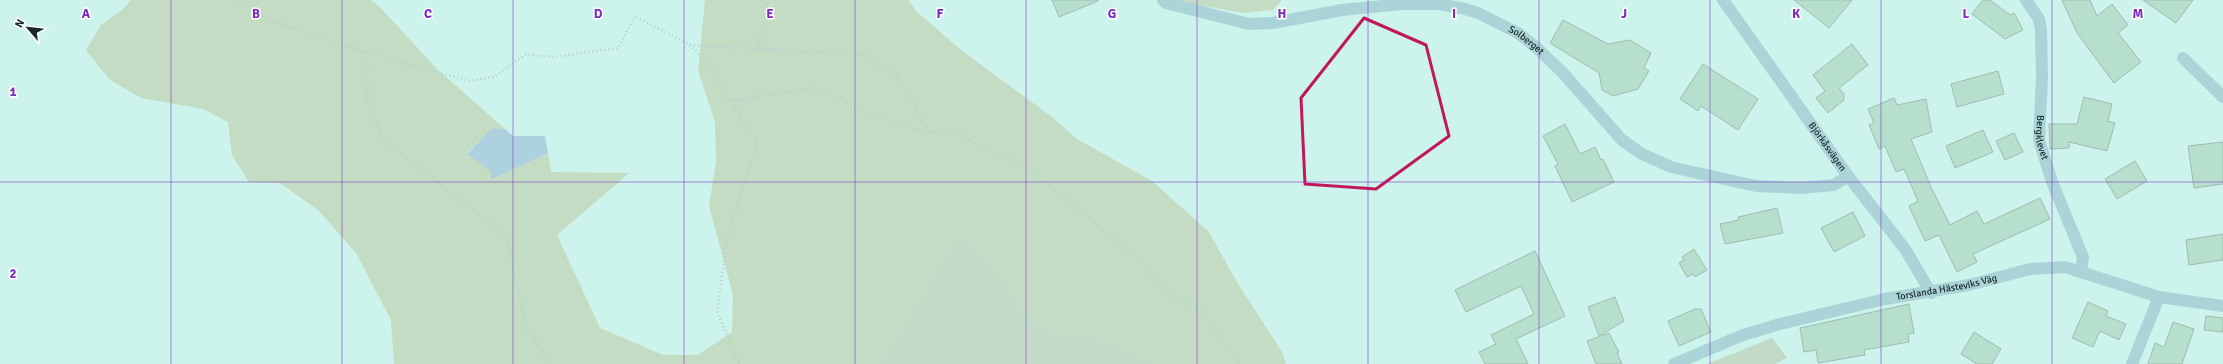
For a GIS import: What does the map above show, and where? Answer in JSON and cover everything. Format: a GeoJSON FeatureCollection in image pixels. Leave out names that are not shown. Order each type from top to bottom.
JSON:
{"type":"FeatureCollection","features":[{"type":"Feature","properties":{"kind":"street","name":"Solberget"},"geometry":{"type":"LineString","coordinates":[[1163,0],[1166,3],[1249,24],[1274,23],[1342,10],[1402,4],[1439,4],[1478,13],[1518,33],[1537,48],[1563,73],[1622,140],[1642,154],[1671,167],[1756,186],[1802,188],[1834,185],[1848,176]]}},
{"type":"Feature","properties":{"kind":"street","name":"Björkåsvägen"},"geometry":{"type":"LineString","coordinates":[[1723,0],[1848,176],[1905,249],[1931,293]]}},
{"type":"Feature","properties":{"kind":"street","name":"Bergklevet"},"geometry":{"type":"LineString","coordinates":[[2026,0],[2039,19],[2041,30],[2042,77],[2039,140],[2052,182],[2083,257],[2081,271]]}},
{"type":"Feature","properties":{"kind":"street"},"geometry":{"type":"LineString","coordinates":[[2183,58],[2223,97]]}},
{"type":"Feature","properties":{"kind":"street","name":"Torslanda Hästeviks Väg"},"geometry":{"type":"LineString","coordinates":[[1674,364],[1743,335],[1780,324],[1885,299],[1931,293],[2030,269],[2065,267],[2081,271],[2159,298],[2223,306]]}},
{"type":"Feature","properties":{"kind":"street"},"geometry":{"type":"LineString","coordinates":[[2132,364],[2159,298]]}},
{"type":"Feature","properties":{"kind":"path"},"geometry":{"type":"LineString","coordinates":[[240,0],[271,21],[368,52],[469,81],[494,77],[526,54],[553,57],[618,48],[635,16],[690,45],[714,70],[730,101],[757,141],[727,238],[717,311],[739,364]]}},
{"type":"Feature","properties":{"kind":"path"},"geometry":{"type":"LineString","coordinates":[[757,50],[766,16],[767,0]]}},
{"type":"Feature","properties":{"kind":"path"},"geometry":{"type":"LineString","coordinates":[[690,45],[866,55],[896,75],[929,132]]}},
{"type":"Feature","properties":{"kind":"path"},"geometry":{"type":"LineString","coordinates":[[368,52],[367,101],[383,138],[507,236],[526,327],[550,364]]}},
{"type":"Feature","properties":{"kind":"path"},"geometry":{"type":"LineString","coordinates":[[730,101],[818,87],[866,113],[912,129],[958,135],[1011,159],[1048,184],[1150,270],[1168,294],[1200,309],[1239,364]]}},
{"type":"Feature","properties":{"kind":"highlighted area"},"geometry":{"type":"Polygon","coordinates":[[[1364,18],[1426,45],[1449,136],[1376,189],[1305,184],[1301,98],[1364,18]]]}},
{"type":"Feature","properties":{"kind":"green space"},"geometry":{"type":"Polygon","coordinates":[[[131,0],[370,0],[378,5],[437,69],[505,129],[491,129],[467,153],[492,171],[491,180],[548,153],[551,172],[629,173],[557,235],[600,328],[663,355],[698,355],[732,332],[733,295],[709,206],[716,162],[715,122],[698,71],[705,0],[908,0],[917,12],[961,50],[1052,117],[1077,139],[1152,181],[1209,232],[1237,282],[1282,352],[1286,364],[1158,364],[1104,340],[1035,326],[982,250],[958,238],[880,364],[394,364],[391,320],[356,253],[319,211],[280,183],[249,182],[232,155],[228,122],[203,109],[141,98],[110,80],[86,50],[101,25],[123,9],[131,0]]]}},
{"type":"Feature","properties":{"kind":"green space"},"geometry":{"type":"Polygon","coordinates":[[[1180,0],[1282,0],[1273,10],[1244,13],[1180,2],[1180,0]]]}},
{"type":"Feature","properties":{"kind":"green space"},"geometry":{"type":"Polygon","coordinates":[[[958,238],[982,250],[1035,326],[1104,340],[1158,364],[880,364],[958,238]]]}},
{"type":"Feature","properties":{"kind":"green space"},"geometry":{"type":"Polygon","coordinates":[[[1772,338],[1787,358],[1775,364],[1707,364],[1772,338]]]}},
{"type":"Feature","properties":{"kind":"water"},"geometry":{"type":"Polygon","coordinates":[[[491,129],[505,129],[513,136],[545,136],[548,153],[491,180],[491,171],[467,154],[491,129]]]}},
{"type":"Feature","properties":{"kind":"building"},"geometry":{"type":"Polygon","coordinates":[[[1052,0],[1098,0],[1098,1],[1059,17],[1052,0]]]}},
{"type":"Feature","properties":{"kind":"building"},"geometry":{"type":"Polygon","coordinates":[[[1794,0],[1852,0],[1829,28],[1794,0]]]}},
{"type":"Feature","properties":{"kind":"building"},"geometry":{"type":"Polygon","coordinates":[[[1983,0],[1990,0],[2010,15],[2014,13],[2023,30],[2005,39],[1972,14],[1983,0]]]}},
{"type":"Feature","properties":{"kind":"building"},"geometry":{"type":"Polygon","coordinates":[[[2062,0],[2090,0],[2097,16],[2112,4],[2128,25],[2118,33],[2141,62],[2114,83],[2077,33],[2062,0]]]}},
{"type":"Feature","properties":{"kind":"building"},"geometry":{"type":"Polygon","coordinates":[[[2143,0],[2193,0],[2176,23],[2143,0]]]}},
{"type":"Feature","properties":{"kind":"building"},"geometry":{"type":"Polygon","coordinates":[[[1563,20],[1608,44],[1630,40],[1651,53],[1644,68],[1649,71],[1638,89],[1613,96],[1602,90],[1599,73],[1550,43],[1563,20]]]}},
{"type":"Feature","properties":{"kind":"building"},"geometry":{"type":"Polygon","coordinates":[[[1852,44],[1868,65],[1839,88],[1844,94],[1844,100],[1828,113],[1816,98],[1825,91],[1813,75],[1852,44]]]}},
{"type":"Feature","properties":{"kind":"building"},"geometry":{"type":"Polygon","coordinates":[[[1703,64],[1758,99],[1738,130],[1701,106],[1698,111],[1680,99],[1703,64]]]}},
{"type":"Feature","properties":{"kind":"building"},"geometry":{"type":"Polygon","coordinates":[[[1998,71],[2004,94],[1957,107],[1951,84],[1998,71]]]}},
{"type":"Feature","properties":{"kind":"building"},"geometry":{"type":"Polygon","coordinates":[[[2084,97],[2112,104],[2108,121],[2115,123],[2107,151],[2069,142],[2069,148],[2050,149],[2049,124],[2077,124],[2084,97]]]}},
{"type":"Feature","properties":{"kind":"building"},"geometry":{"type":"Polygon","coordinates":[[[1894,98],[1897,105],[1926,99],[1932,132],[1911,139],[1931,187],[1950,225],[1977,211],[1984,224],[2040,198],[2050,219],[1973,254],[1977,262],[1957,272],[1939,235],[1925,241],[1909,206],[1918,201],[1904,169],[1896,172],[1885,146],[1879,149],[1869,125],[1874,123],[1868,109],[1894,98]]]}},
{"type":"Feature","properties":{"kind":"building"},"geometry":{"type":"Polygon","coordinates":[[[1565,124],[1580,154],[1595,147],[1601,160],[1603,159],[1614,182],[1572,202],[1555,166],[1558,164],[1543,136],[1565,124]]]}},
{"type":"Feature","properties":{"kind":"building"},"geometry":{"type":"Polygon","coordinates":[[[1983,130],[1993,152],[1955,168],[1946,146],[1983,130]]]}},
{"type":"Feature","properties":{"kind":"building"},"geometry":{"type":"Polygon","coordinates":[[[2014,133],[2023,152],[2005,160],[1996,141],[2014,133]]]}},
{"type":"Feature","properties":{"kind":"building"},"geometry":{"type":"Polygon","coordinates":[[[2223,142],[2223,184],[2194,188],[2188,146],[2223,142]]]}},
{"type":"Feature","properties":{"kind":"building"},"geometry":{"type":"Polygon","coordinates":[[[2135,161],[2147,181],[2117,199],[2105,179],[2135,161]]]}},
{"type":"Feature","properties":{"kind":"building"},"geometry":{"type":"Polygon","coordinates":[[[1777,208],[1783,233],[1725,244],[1720,224],[1739,220],[1738,217],[1777,208]]]}},
{"type":"Feature","properties":{"kind":"building"},"geometry":{"type":"Polygon","coordinates":[[[1853,212],[1865,236],[1834,252],[1821,228],[1853,212]]]}},
{"type":"Feature","properties":{"kind":"building"},"geometry":{"type":"Polygon","coordinates":[[[2223,234],[2223,260],[2189,265],[2186,240],[2223,234]]]}},
{"type":"Feature","properties":{"kind":"building"},"geometry":{"type":"Polygon","coordinates":[[[1694,249],[1707,270],[1695,277],[1693,274],[1687,277],[1679,263],[1684,260],[1682,257],[1694,249]]]}},
{"type":"Feature","properties":{"kind":"building"},"geometry":{"type":"Polygon","coordinates":[[[1535,251],[1565,316],[1516,339],[1528,364],[1485,364],[1479,352],[1496,344],[1491,335],[1534,314],[1521,286],[1466,312],[1455,290],[1535,251]]]}},
{"type":"Feature","properties":{"kind":"building"},"geometry":{"type":"Polygon","coordinates":[[[1615,297],[1624,321],[1599,336],[1588,307],[1615,297]]]}},
{"type":"Feature","properties":{"kind":"building"},"geometry":{"type":"Polygon","coordinates":[[[2088,302],[2108,311],[2106,316],[2126,324],[2119,340],[2100,331],[2093,347],[2072,338],[2088,302]]]}},
{"type":"Feature","properties":{"kind":"building"},"geometry":{"type":"Polygon","coordinates":[[[1909,304],[1914,333],[1908,334],[1909,342],[1864,350],[1865,355],[1818,363],[1816,350],[1804,352],[1800,328],[1909,304]]]}},
{"type":"Feature","properties":{"kind":"building"},"geometry":{"type":"Polygon","coordinates":[[[1695,309],[1701,309],[1711,332],[1679,346],[1668,321],[1695,309]]]}},
{"type":"Feature","properties":{"kind":"building"},"geometry":{"type":"Polygon","coordinates":[[[2206,316],[2223,318],[2223,332],[2204,330],[2206,316]]]}},
{"type":"Feature","properties":{"kind":"building"},"geometry":{"type":"Polygon","coordinates":[[[2173,322],[2194,329],[2182,364],[2148,364],[2155,343],[2164,347],[2173,322]]]}},
{"type":"Feature","properties":{"kind":"building"},"geometry":{"type":"Polygon","coordinates":[[[1974,332],[2001,349],[1992,364],[1977,364],[1961,354],[1974,332]]]}},
{"type":"Feature","properties":{"kind":"building"},"geometry":{"type":"Polygon","coordinates":[[[1609,333],[1619,352],[1617,353],[1622,364],[1596,364],[1587,341],[1609,333]]]}}]}
